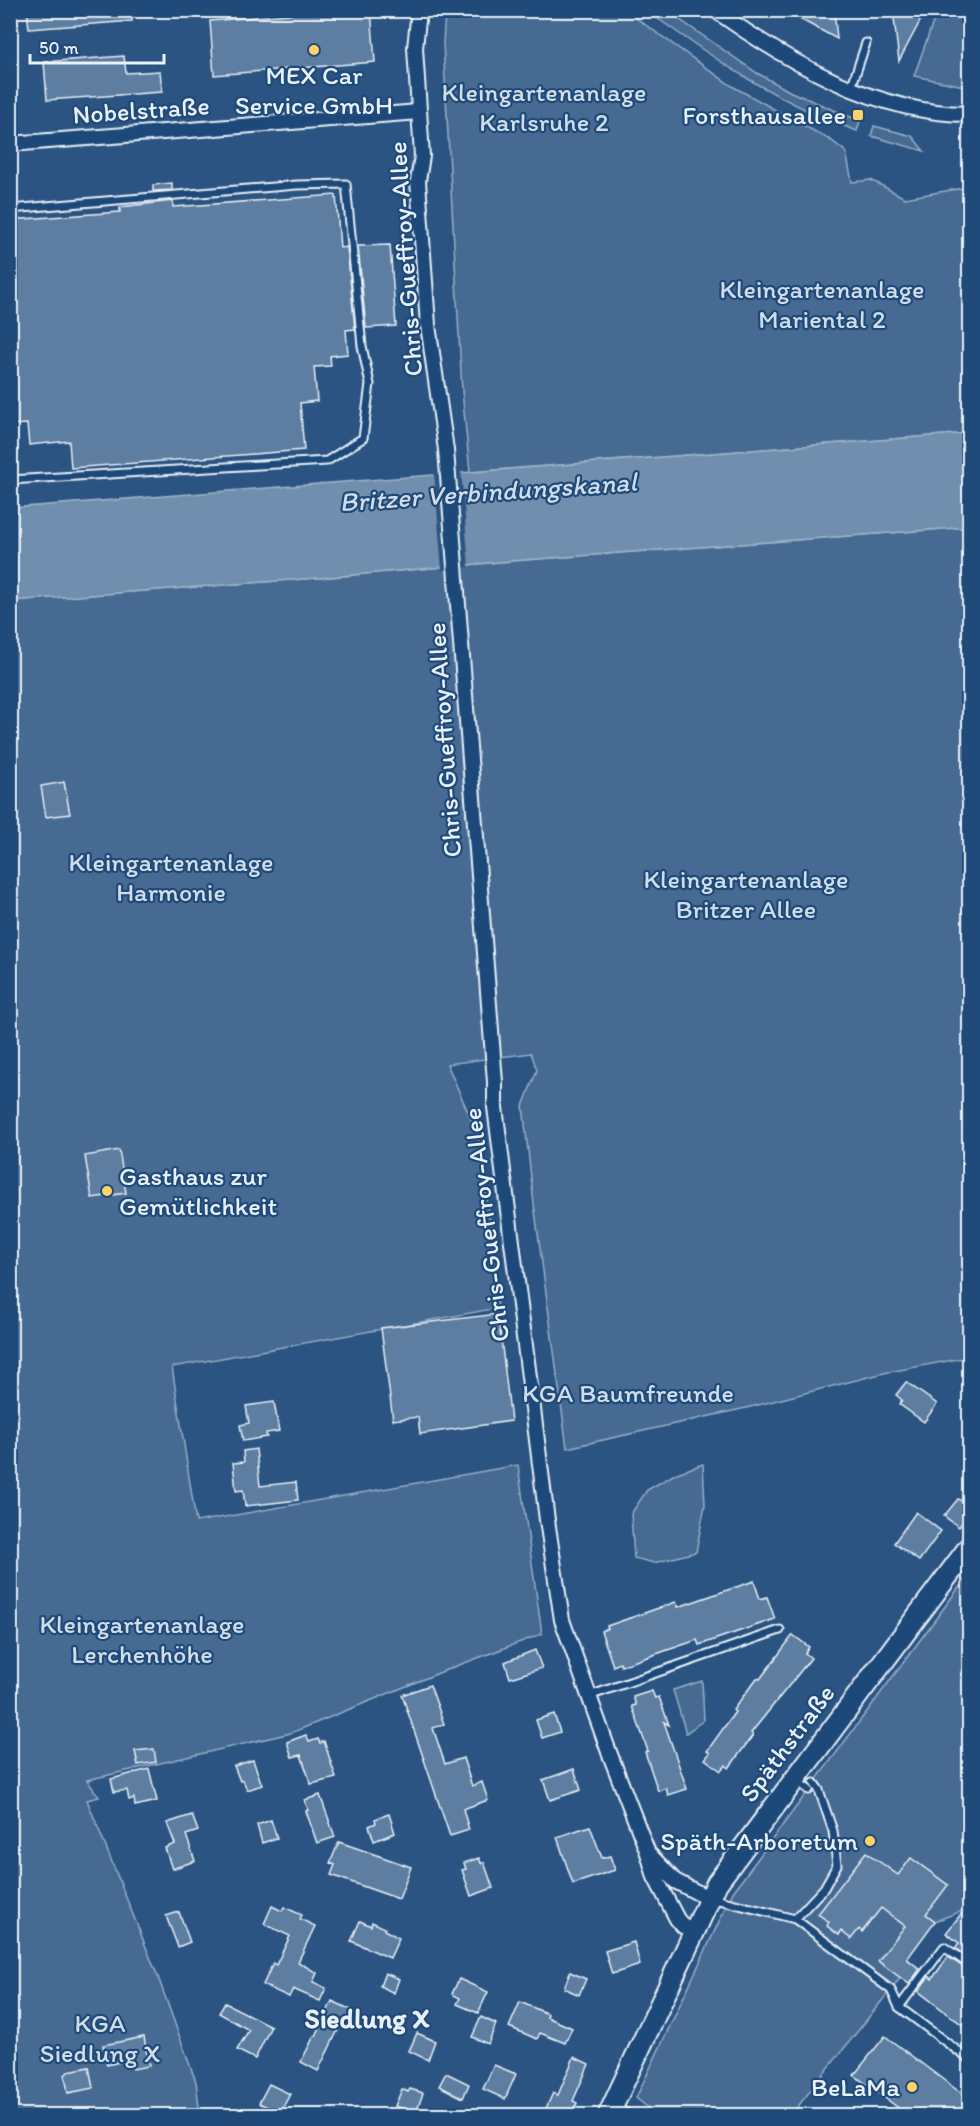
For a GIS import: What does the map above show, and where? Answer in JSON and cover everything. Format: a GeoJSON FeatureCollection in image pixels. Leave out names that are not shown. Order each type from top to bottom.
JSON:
{"type":"FeatureCollection","features":[{"type":"Feature","properties":{"kind":"main road","name":"Späthstraße"},"geometry":{"type":"LineString","coordinates":[[610,2111],[717,1883],[802,1785],[969,1546]]}},
{"type":"Feature","properties":{"kind":"street","name":"Chris-Gueffroy-Allee"},"geometry":{"type":"LineString","coordinates":[[418,10],[415,48],[422,156],[418,181],[428,324],[443,422],[447,467],[495,1082],[495,1107],[546,1514],[562,1620],[655,1877],[677,1919],[683,1926],[693,1930]]}},
{"type":"Feature","properties":{"kind":"street"},"geometry":{"type":"LineString","coordinates":[[715,10],[784,56],[851,88],[903,106],[944,114],[969,114]]}},
{"type":"Feature","properties":{"kind":"street","name":"Nobelstraße"},"geometry":{"type":"LineString","coordinates":[[10,144],[419,112]]}},
{"type":"Feature","properties":{"kind":"street","name":"Chris-Gueffroy-Allee"},"geometry":{"type":"LineString","coordinates":[[648,1853],[675,1881],[708,1898]]}},
{"type":"Feature","properties":{"kind":"lane"},"geometry":{"type":"LineString","coordinates":[[851,88],[866,43]]}},
{"type":"Feature","properties":{"kind":"lane"},"geometry":{"type":"LineString","coordinates":[[10,209],[297,185],[346,184],[362,346],[370,384],[363,438],[327,461],[10,480]]}},
{"type":"Feature","properties":{"kind":"lane"},"geometry":{"type":"LineString","coordinates":[[589,1696],[780,1630]]}},
{"type":"Feature","properties":{"kind":"lane"},"geometry":{"type":"LineString","coordinates":[[795,1919],[824,1888],[837,1865],[833,1831],[819,1790],[814,1783]]}},
{"type":"Feature","properties":{"kind":"lane"},"geometry":{"type":"LineString","coordinates":[[708,1898],[795,1919],[891,1990],[899,2007],[969,2060]]}},
{"type":"Feature","properties":{"kind":"lane"},"geometry":{"type":"LineString","coordinates":[[899,2007],[944,1947],[969,1965]]}},
{"type":"Feature","properties":{"kind":"lane"},"geometry":{"type":"LineString","coordinates":[[610,2111],[632,2115]]}},
{"type":"Feature","properties":{"kind":"green space","name":"Kleingartenanlage Mariental 2"},"geometry":{"type":"Polygon","coordinates":[[[445,11],[626,11],[732,86],[832,141],[846,152],[852,182],[871,180],[905,198],[969,187],[969,433],[470,472],[462,391],[443,43],[445,11]]]}},
{"type":"Feature","properties":{"kind":"green space"},"geometry":{"type":"Polygon","coordinates":[[[647,11],[667,11],[757,73],[791,92],[860,121],[857,131],[828,120],[773,93],[722,63],[647,11]]]}},
{"type":"Feature","properties":{"kind":"green space"},"geometry":{"type":"Polygon","coordinates":[[[937,11],[969,11],[969,87],[914,76],[937,11]]]}},
{"type":"Feature","properties":{"kind":"green space"},"geometry":{"type":"Polygon","coordinates":[[[874,126],[912,136],[924,151],[871,136],[874,126]]]}},
{"type":"Feature","properties":{"kind":"green space"},"geometry":{"type":"Polygon","coordinates":[[[969,527],[969,1357],[884,1373],[746,1408],[567,1448],[523,1106],[537,1070],[531,1053],[447,1064],[478,1135],[491,1230],[498,1308],[172,1367],[196,1522],[518,1465],[542,1634],[291,1733],[87,1780],[99,1797],[87,1800],[158,1977],[196,2082],[200,2115],[11,2116],[11,601],[969,527]]]}},
{"type":"Feature","properties":{"kind":"green space"},"geometry":{"type":"Polygon","coordinates":[[[703,1464],[705,1505],[696,1552],[654,1563],[634,1558],[631,1514],[647,1490],[677,1473],[703,1464]]]}},
{"type":"Feature","properties":{"kind":"green space","name":"Späth-Arboretum"},"geometry":{"type":"Polygon","coordinates":[[[969,1574],[969,1904],[965,1910],[935,1921],[907,1958],[912,1963],[791,2115],[657,2115],[636,2098],[733,1892],[969,1574]]]}},
{"type":"Feature","properties":{"kind":"green space"},"geometry":{"type":"Polygon","coordinates":[[[702,1681],[704,1720],[686,1733],[673,1690],[702,1681]]]}},
{"type":"Feature","properties":{"kind":"water","name":"Britzer Verbindungskanal"},"geometry":{"type":"Polygon","coordinates":[[[969,433],[969,527],[11,601],[11,508],[969,433]]]}},
{"type":"Feature","properties":{"kind":"pier"},"geometry":{"type":"Polygon","coordinates":[[[461,470],[469,567],[442,570],[434,472],[461,470]]]}},
{"type":"Feature","properties":{"kind":"building"},"geometry":{"type":"Polygon","coordinates":[[[27,10],[132,10],[132,21],[29,29],[27,10]]]}},
{"type":"Feature","properties":{"kind":"building"},"geometry":{"type":"Polygon","coordinates":[[[335,10],[371,10],[375,62],[214,75],[210,21],[335,10]]]}},
{"type":"Feature","properties":{"kind":"building"},"geometry":{"type":"Polygon","coordinates":[[[783,10],[834,10],[837,39],[783,10]]]}},
{"type":"Feature","properties":{"kind":"building"},"geometry":{"type":"Polygon","coordinates":[[[893,10],[926,10],[899,61],[893,10]]]}},
{"type":"Feature","properties":{"kind":"building"},"geometry":{"type":"Polygon","coordinates":[[[124,56],[126,73],[160,71],[162,92],[47,100],[44,62],[124,56]]]}},
{"type":"Feature","properties":{"kind":"building"},"geometry":{"type":"Polygon","coordinates":[[[172,183],[172,190],[153,191],[153,185],[172,183]]]}},
{"type":"Feature","properties":{"kind":"building"},"geometry":{"type":"Polygon","coordinates":[[[336,195],[340,248],[347,247],[355,329],[346,330],[348,354],[330,356],[331,366],[314,367],[317,401],[300,403],[304,450],[71,468],[69,441],[29,445],[27,424],[10,425],[10,220],[120,212],[120,207],[173,201],[173,207],[336,195]]]}},
{"type":"Feature","properties":{"kind":"building"},"geometry":{"type":"Polygon","coordinates":[[[390,245],[396,326],[366,328],[358,246],[390,245]]]}},
{"type":"Feature","properties":{"kind":"building"},"geometry":{"type":"Polygon","coordinates":[[[64,782],[70,814],[46,817],[41,786],[64,782]]]}},
{"type":"Feature","properties":{"kind":"building"},"geometry":{"type":"Polygon","coordinates":[[[119,1150],[126,1193],[92,1198],[85,1156],[119,1150]]]}},
{"type":"Feature","properties":{"kind":"building"},"geometry":{"type":"Polygon","coordinates":[[[498,1314],[511,1421],[420,1434],[418,1417],[393,1420],[381,1328],[498,1314]]]}},
{"type":"Feature","properties":{"kind":"building"},"geometry":{"type":"Polygon","coordinates":[[[906,1382],[937,1404],[924,1422],[899,1404],[902,1400],[896,1395],[906,1382]]]}},
{"type":"Feature","properties":{"kind":"building"},"geometry":{"type":"Polygon","coordinates":[[[274,1402],[279,1431],[266,1433],[267,1437],[243,1441],[240,1425],[249,1423],[246,1406],[274,1402]]]}},
{"type":"Feature","properties":{"kind":"building"},"geometry":{"type":"Polygon","coordinates":[[[256,1449],[260,1486],[296,1482],[298,1500],[245,1506],[243,1490],[236,1491],[233,1463],[244,1462],[243,1451],[256,1449]]]}},
{"type":"Feature","properties":{"kind":"building"},"geometry":{"type":"Polygon","coordinates":[[[969,1487],[969,1513],[959,1527],[944,1516],[958,1499],[961,1501],[969,1487]]]}},
{"type":"Feature","properties":{"kind":"building"},"geometry":{"type":"Polygon","coordinates":[[[916,1512],[941,1531],[919,1561],[894,1543],[916,1512]]]}},
{"type":"Feature","properties":{"kind":"building"},"geometry":{"type":"Polygon","coordinates":[[[754,1581],[760,1599],[767,1597],[775,1619],[699,1645],[697,1640],[621,1666],[620,1663],[613,1666],[601,1631],[608,1628],[607,1626],[676,1602],[678,1607],[754,1581]]]}},
{"type":"Feature","properties":{"kind":"building"},"geometry":{"type":"Polygon","coordinates":[[[793,1635],[809,1647],[805,1653],[811,1658],[751,1733],[753,1735],[729,1768],[726,1765],[721,1771],[705,1759],[710,1753],[707,1751],[735,1712],[733,1710],[793,1635]]]}},
{"type":"Feature","properties":{"kind":"building"},"geometry":{"type":"Polygon","coordinates":[[[535,1650],[542,1668],[510,1678],[505,1662],[535,1650]]]}},
{"type":"Feature","properties":{"kind":"building"},"geometry":{"type":"Polygon","coordinates":[[[430,1685],[444,1724],[433,1728],[445,1764],[463,1758],[472,1786],[482,1782],[488,1800],[463,1809],[469,1830],[450,1836],[402,1695],[430,1685]]]}},
{"type":"Feature","properties":{"kind":"building"},"geometry":{"type":"Polygon","coordinates":[[[652,1691],[655,1698],[659,1697],[669,1725],[664,1722],[687,1789],[668,1795],[666,1788],[658,1791],[645,1752],[648,1751],[632,1706],[636,1705],[633,1697],[652,1691]]]}},
{"type":"Feature","properties":{"kind":"building"},"geometry":{"type":"Polygon","coordinates":[[[554,1714],[560,1732],[542,1738],[536,1720],[554,1714]]]}},
{"type":"Feature","properties":{"kind":"building"},"geometry":{"type":"Polygon","coordinates":[[[306,1735],[309,1742],[318,1739],[320,1743],[324,1741],[336,1778],[311,1784],[301,1755],[292,1757],[287,1742],[306,1735]]]}},
{"type":"Feature","properties":{"kind":"building"},"geometry":{"type":"Polygon","coordinates":[[[154,1749],[156,1762],[138,1765],[135,1751],[154,1749]]]}},
{"type":"Feature","properties":{"kind":"building"},"geometry":{"type":"Polygon","coordinates":[[[253,1760],[262,1785],[247,1790],[243,1780],[240,1781],[234,1766],[253,1760]]]}},
{"type":"Feature","properties":{"kind":"building"},"geometry":{"type":"Polygon","coordinates":[[[149,1769],[157,1801],[135,1806],[134,1798],[129,1800],[127,1790],[114,1792],[111,1779],[149,1769]]]}},
{"type":"Feature","properties":{"kind":"building"},"geometry":{"type":"Polygon","coordinates":[[[574,1769],[581,1790],[550,1800],[543,1780],[574,1769]]]}},
{"type":"Feature","properties":{"kind":"building"},"geometry":{"type":"Polygon","coordinates":[[[320,1795],[335,1837],[317,1843],[306,1811],[308,1810],[305,1800],[320,1795]]]}},
{"type":"Feature","properties":{"kind":"building"},"geometry":{"type":"Polygon","coordinates":[[[389,1814],[395,1833],[374,1841],[369,1826],[376,1823],[375,1819],[389,1814]]]}},
{"type":"Feature","properties":{"kind":"building"},"geometry":{"type":"Polygon","coordinates":[[[192,1815],[198,1831],[186,1835],[195,1861],[172,1869],[165,1848],[175,1844],[167,1823],[192,1815]]]}},
{"type":"Feature","properties":{"kind":"building"},"geometry":{"type":"Polygon","coordinates":[[[271,1820],[277,1838],[262,1843],[257,1825],[271,1820]]]}},
{"type":"Feature","properties":{"kind":"building"},"geometry":{"type":"Polygon","coordinates":[[[590,1826],[602,1858],[610,1856],[615,1870],[573,1884],[557,1837],[590,1826]]]}},
{"type":"Feature","properties":{"kind":"building"},"geometry":{"type":"Polygon","coordinates":[[[339,1842],[411,1867],[399,1899],[331,1875],[335,1865],[330,1863],[339,1842]]]}},
{"type":"Feature","properties":{"kind":"building"},"geometry":{"type":"Polygon","coordinates":[[[866,1852],[898,1875],[911,1858],[948,1885],[926,1914],[935,1921],[907,1959],[920,1969],[909,1984],[878,1961],[905,1926],[881,1908],[862,1932],[859,1929],[851,1939],[841,1931],[839,1935],[827,1926],[829,1922],[818,1914],[866,1852]]]}},
{"type":"Feature","properties":{"kind":"building"},"geometry":{"type":"Polygon","coordinates":[[[479,1858],[481,1863],[484,1862],[493,1888],[471,1896],[462,1870],[466,1869],[464,1863],[479,1858]]]}},
{"type":"Feature","properties":{"kind":"building"},"geometry":{"type":"Polygon","coordinates":[[[969,1904],[969,1958],[955,1948],[959,1943],[946,1933],[969,1904]]]}},
{"type":"Feature","properties":{"kind":"building"},"geometry":{"type":"Polygon","coordinates":[[[272,1906],[282,1911],[284,1907],[302,1915],[300,1919],[315,1926],[298,1962],[317,1973],[313,1982],[326,1988],[320,2001],[293,1989],[289,1997],[263,1985],[273,1963],[276,1965],[290,1936],[264,1924],[272,1906]]]}},
{"type":"Feature","properties":{"kind":"building"},"geometry":{"type":"Polygon","coordinates":[[[179,1912],[190,1942],[178,1947],[166,1916],[179,1912]]]}},
{"type":"Feature","properties":{"kind":"building"},"geometry":{"type":"Polygon","coordinates":[[[360,1921],[371,1926],[372,1922],[399,1938],[390,1958],[351,1941],[360,1921]]]}},
{"type":"Feature","properties":{"kind":"building"},"geometry":{"type":"Polygon","coordinates":[[[634,1942],[640,1965],[612,1974],[605,1951],[634,1942]]]}},
{"type":"Feature","properties":{"kind":"building"},"geometry":{"type":"Polygon","coordinates":[[[948,1957],[969,1971],[969,2030],[918,1991],[929,1976],[932,1979],[948,1957]]]}},
{"type":"Feature","properties":{"kind":"building"},"geometry":{"type":"Polygon","coordinates":[[[570,1972],[586,1979],[579,1995],[564,1988],[570,1972]]]}},
{"type":"Feature","properties":{"kind":"building"},"geometry":{"type":"Polygon","coordinates":[[[385,1973],[399,1979],[394,1993],[380,1986],[385,1973]]]}},
{"type":"Feature","properties":{"kind":"building"},"geometry":{"type":"Polygon","coordinates":[[[459,1979],[488,1992],[478,2013],[457,2004],[460,1998],[452,1994],[459,1979]]]}},
{"type":"Feature","properties":{"kind":"building"},"geometry":{"type":"Polygon","coordinates":[[[332,2001],[354,2011],[346,2029],[340,2026],[318,2071],[301,2062],[332,2001]]]}},
{"type":"Feature","properties":{"kind":"building"},"geometry":{"type":"Polygon","coordinates":[[[520,2002],[572,2028],[565,2043],[540,2033],[537,2039],[509,2027],[520,2002]]]}},
{"type":"Feature","properties":{"kind":"building"},"geometry":{"type":"Polygon","coordinates":[[[225,2003],[271,2026],[255,2059],[237,2050],[249,2030],[219,2013],[225,2003]]]}},
{"type":"Feature","properties":{"kind":"building"},"geometry":{"type":"Polygon","coordinates":[[[481,2017],[496,2024],[488,2044],[472,2037],[481,2017]]]}},
{"type":"Feature","properties":{"kind":"building"},"geometry":{"type":"Polygon","coordinates":[[[417,2033],[435,2041],[428,2060],[409,2051],[417,2033]]]}},
{"type":"Feature","properties":{"kind":"building","name":"BeLaMa"},"geometry":{"type":"Polygon","coordinates":[[[885,2036],[969,2099],[969,2115],[908,2115],[854,2075],[885,2036]]]}},
{"type":"Feature","properties":{"kind":"building"},"geometry":{"type":"Polygon","coordinates":[[[144,2037],[149,2066],[133,2069],[131,2059],[107,2065],[103,2045],[144,2037]]]}},
{"type":"Feature","properties":{"kind":"building"},"geometry":{"type":"Polygon","coordinates":[[[574,2057],[589,2064],[573,2101],[577,2103],[572,2115],[543,2115],[553,2093],[558,2095],[574,2057]]]}},
{"type":"Feature","properties":{"kind":"building"},"geometry":{"type":"Polygon","coordinates":[[[494,2065],[516,2074],[505,2099],[483,2089],[494,2065]]]}},
{"type":"Feature","properties":{"kind":"building"},"geometry":{"type":"Polygon","coordinates":[[[89,2067],[93,2088],[68,2093],[65,2075],[69,2071],[89,2067]]]}},
{"type":"Feature","properties":{"kind":"building"},"geometry":{"type":"Polygon","coordinates":[[[446,2073],[469,2084],[463,2098],[439,2086],[446,2073]]]}},
{"type":"Feature","properties":{"kind":"building"},"geometry":{"type":"Polygon","coordinates":[[[269,2084],[290,2094],[280,2113],[259,2103],[269,2084]]]}},
{"type":"Feature","properties":{"kind":"building"},"geometry":{"type":"Polygon","coordinates":[[[402,2089],[408,2092],[410,2089],[423,2093],[416,2113],[395,2106],[402,2089]]]}},
{"type":"Feature","properties":{"kind":"place","name":"MEX Car Service GmbH"},"geometry":{"type":"Point","coordinates":[314,50]}},
{"type":"Feature","properties":{"kind":"place","name":"Forsthausallee"},"geometry":{"type":"Point","coordinates":[858,115]}},
{"type":"Feature","properties":{"kind":"place","name":"Gasthaus zur Gemütlichkeit"},"geometry":{"type":"Point","coordinates":[107,1191]}},
{"type":"Feature","properties":{"kind":"place","name":"Späth-Arboretum"},"geometry":{"type":"Point","coordinates":[870,1841]}},
{"type":"Feature","properties":{"kind":"place","name":"BeLaMa"},"geometry":{"type":"Point","coordinates":[912,2087]}},
{"type":"Feature","properties":{"kind":"district","name":"Siedlung X"},"geometry":{"type":"Point","coordinates":[367,2019]}},
{"type":"Feature","properties":{"kind":"park label","name":"Kleingartenanlage Karlsruhe 2"},"geometry":{"type":"Point","coordinates":[544,107]}},
{"type":"Feature","properties":{"kind":"park label","name":"Kleingartenanlage Harmonie"},"geometry":{"type":"Point","coordinates":[171,877]}},
{"type":"Feature","properties":{"kind":"park label","name":"Kleingartenanlage Britzer Allee"},"geometry":{"type":"Point","coordinates":[746,894]}},
{"type":"Feature","properties":{"kind":"park label","name":"KGA Baumfreunde"},"geometry":{"type":"Point","coordinates":[628,1393]}},
{"type":"Feature","properties":{"kind":"park label","name":"Kleingartenanlage Lerchenhöhe"},"geometry":{"type":"Point","coordinates":[142,1639]}},
{"type":"Feature","properties":{"kind":"park label","name":"KGA Siedlung X"},"geometry":{"type":"Point","coordinates":[100,2038]}}]}
